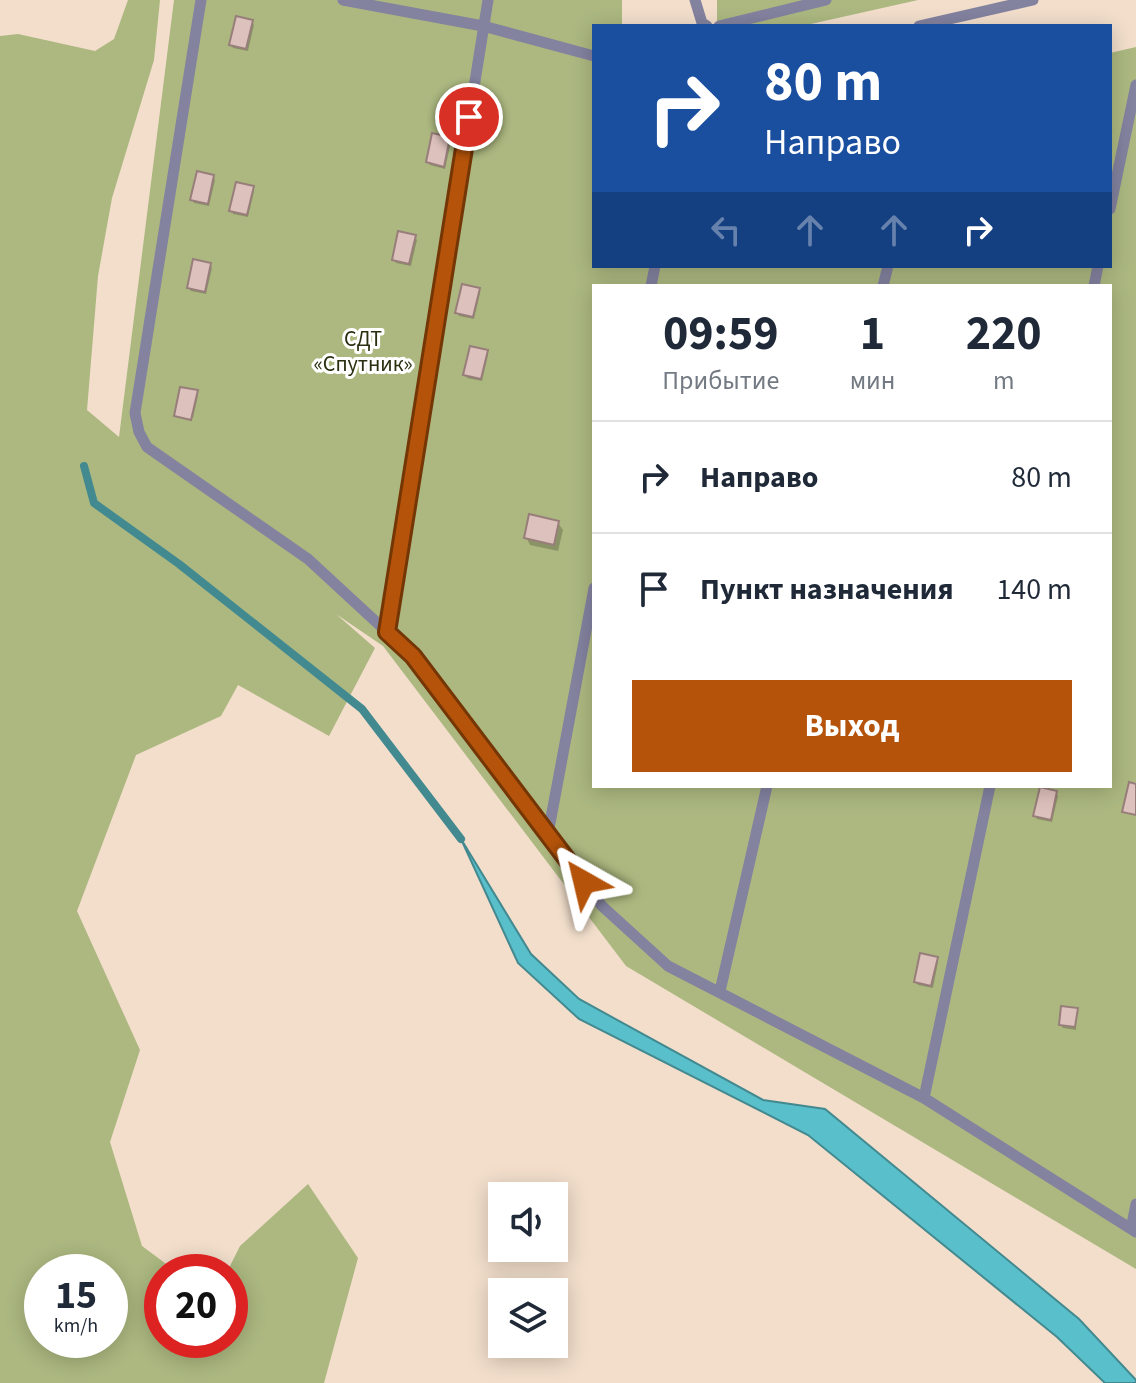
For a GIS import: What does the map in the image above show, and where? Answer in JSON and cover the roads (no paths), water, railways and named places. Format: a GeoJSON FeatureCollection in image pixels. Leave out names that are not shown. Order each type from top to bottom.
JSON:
{"type":"FeatureCollection","features":[{"type":"Feature","properties":{"kind":"lane"},"geometry":{"type":"LineString","coordinates":[[201,0],[135,413],[139,432],[147,447],[308,559],[413,656],[602,906],[668,966],[924,1098],[1133,1230],[1136,1204]]}},
{"type":"Feature","properties":{"kind":"lane"},"geometry":{"type":"LineString","coordinates":[[343,0],[483,26],[592,55]]}},
{"type":"Feature","properties":{"kind":"lane"},"geometry":{"type":"LineString","coordinates":[[387,632],[488,0]]}},
{"type":"Feature","properties":{"kind":"lane"},"geometry":{"type":"LineString","coordinates":[[695,0],[704,24]]}},
{"type":"Feature","properties":{"kind":"lane"},"geometry":{"type":"LineString","coordinates":[[727,24],[826,0]]}},
{"type":"Feature","properties":{"kind":"lane"},"geometry":{"type":"LineString","coordinates":[[944,23],[1033,0]]}},
{"type":"Feature","properties":{"kind":"lane"},"geometry":{"type":"LineString","coordinates":[[1112,199],[1136,85]]}},
{"type":"Feature","properties":{"kind":"lane"},"geometry":{"type":"LineString","coordinates":[[548,834],[592,599]]}},
{"type":"Feature","properties":{"kind":"lane"},"geometry":{"type":"LineString","coordinates":[[720,991],[767,788]]}},
{"type":"Feature","properties":{"kind":"lane"},"geometry":{"type":"LineString","coordinates":[[924,1098],[990,788]]}},
{"type":"Feature","properties":{"kind":"water"},"geometry":{"type":"Polygon","coordinates":[[[461,839],[531,954],[579,999],[763,1100],[825,1109],[1079,1319],[1136,1383],[1105,1383],[1057,1337],[808,1135],[579,1019],[518,963],[461,839]]]}},
{"type":"Feature","properties":{"kind":"waterway"},"geometry":{"type":"LineString","coordinates":[[84,466],[94,503],[179,564],[362,709],[461,839]]}},
{"type":"Feature","properties":{"kind":"park label","name":"СДТ «Спутник»"},"geometry":{"type":"Point","coordinates":[363,352]}}]}
